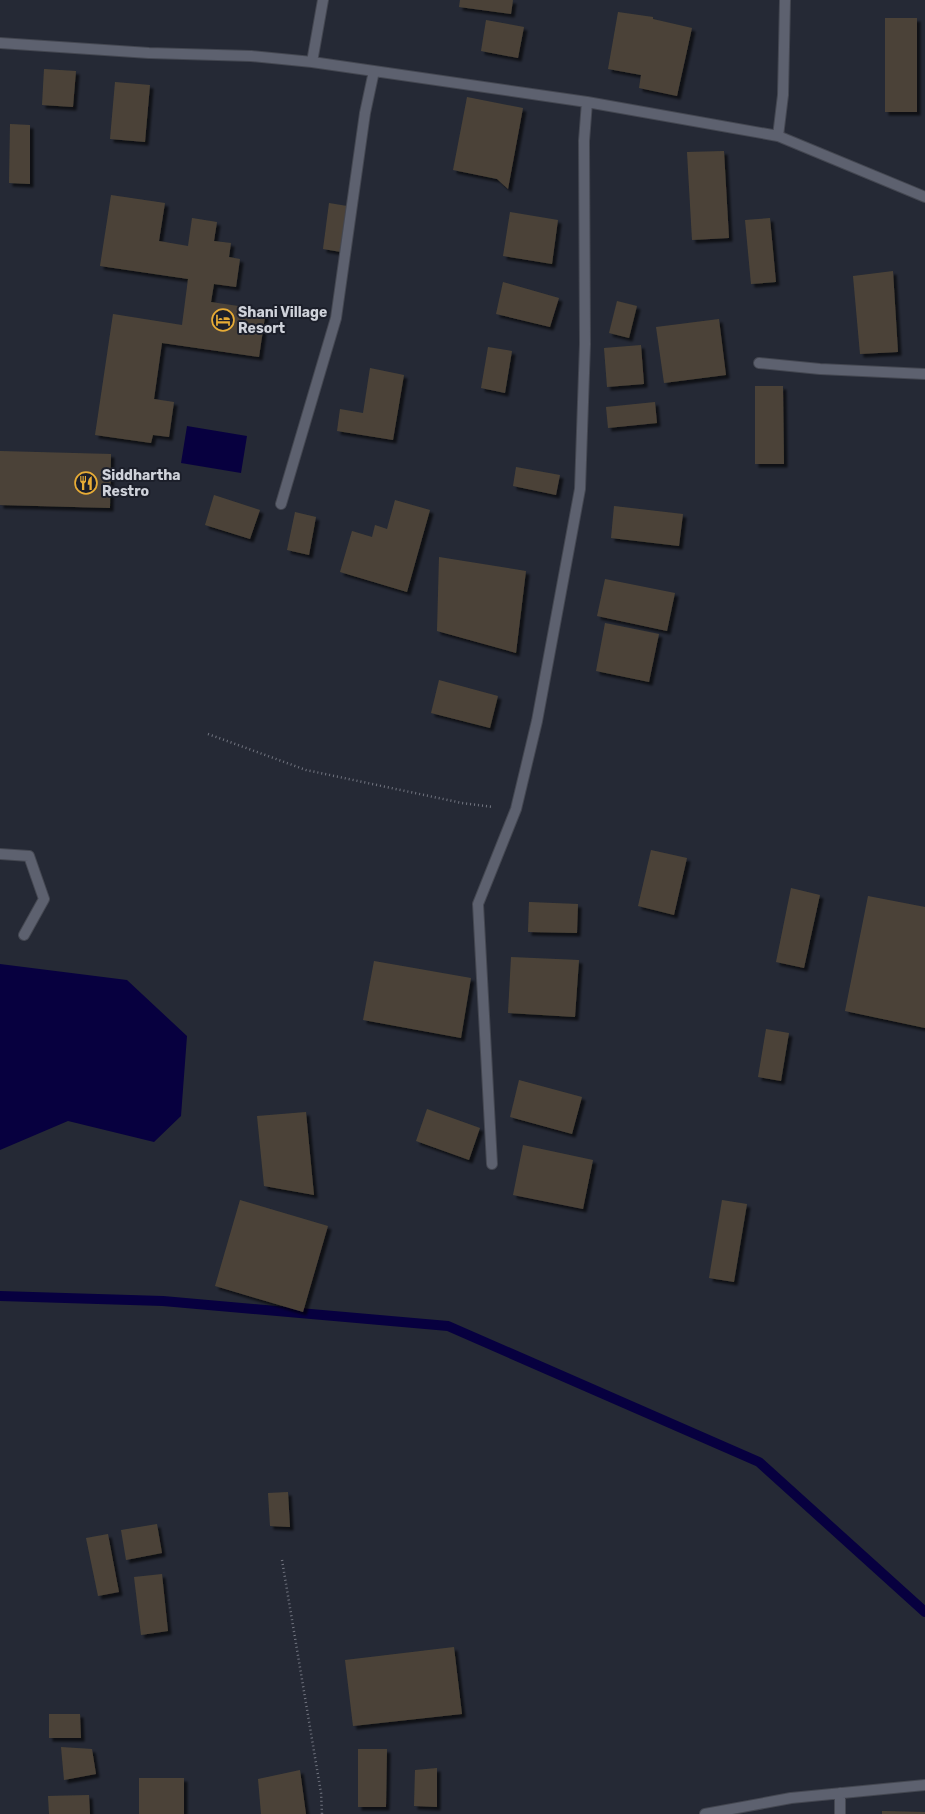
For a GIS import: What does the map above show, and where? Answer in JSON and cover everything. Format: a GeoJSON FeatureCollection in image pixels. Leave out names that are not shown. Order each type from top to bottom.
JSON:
{"type":"FeatureCollection","features":[{"type":"Feature","properties":{"kind":"street"},"geometry":{"type":"LineString","coordinates":[[312,62],[323,0]]}},
{"type":"Feature","properties":{"kind":"street"},"geometry":{"type":"LineString","coordinates":[[778,136],[783,96],[785,0]]}},
{"type":"Feature","properties":{"kind":"street"},"geometry":{"type":"LineString","coordinates":[[0,43],[149,54],[251,56],[312,62],[587,102],[778,136],[925,198]]}},
{"type":"Feature","properties":{"kind":"street"},"geometry":{"type":"LineString","coordinates":[[281,504],[336,318],[365,114],[374,71]]}},
{"type":"Feature","properties":{"kind":"street"},"geometry":{"type":"LineString","coordinates":[[492,1164],[478,904],[516,809],[537,721],[580,489],[585,344],[584,141],[587,102]]}},
{"type":"Feature","properties":{"kind":"street"},"geometry":{"type":"LineString","coordinates":[[759,363],[820,369],[925,374]]}},
{"type":"Feature","properties":{"kind":"street"},"geometry":{"type":"LineString","coordinates":[[0,854],[28,856],[44,899],[24,935]]}},
{"type":"Feature","properties":{"kind":"street"},"geometry":{"type":"LineString","coordinates":[[705,1814],[791,1798],[925,1785]]}},
{"type":"Feature","properties":{"kind":"street"},"geometry":{"type":"LineString","coordinates":[[840,1793],[840,1814]]}},
{"type":"Feature","properties":{"kind":"path"},"geometry":{"type":"LineString","coordinates":[[208,734],[306,770],[462,803],[516,809]]}},
{"type":"Feature","properties":{"kind":"path"},"geometry":{"type":"LineString","coordinates":[[282,1560],[321,1793],[322,1814]]}},
{"type":"Feature","properties":{"kind":"shaded area"},"geometry":{"type":"Polygon","coordinates":[[[187,426],[247,436],[241,473],[181,463],[187,426]]]}},
{"type":"Feature","properties":{"kind":"shaded area"},"geometry":{"type":"Polygon","coordinates":[[[0,964],[127,980],[187,1036],[181,1116],[154,1142],[68,1121],[0,1150],[0,964]]]}},
{"type":"Feature","properties":{"kind":"building"},"geometry":{"type":"Polygon","coordinates":[[[460,0],[513,0],[511,14],[459,7],[460,0]]]}},
{"type":"Feature","properties":{"kind":"building"},"geometry":{"type":"Polygon","coordinates":[[[618,12],[653,17],[653,19],[692,28],[677,96],[639,88],[641,75],[608,69],[618,12]]]}},
{"type":"Feature","properties":{"kind":"building"},"geometry":{"type":"Polygon","coordinates":[[[885,18],[917,18],[917,112],[885,112],[885,18]]]}},
{"type":"Feature","properties":{"kind":"building"},"geometry":{"type":"Polygon","coordinates":[[[486,20],[524,27],[518,58],[481,51],[486,20]]]}},
{"type":"Feature","properties":{"kind":"building"},"geometry":{"type":"Polygon","coordinates":[[[44,69],[76,71],[73,107],[42,105],[44,69]]]}},
{"type":"Feature","properties":{"kind":"building"},"geometry":{"type":"Polygon","coordinates":[[[115,82],[150,85],[145,142],[110,139],[115,82]]]}},
{"type":"Feature","properties":{"kind":"building"},"geometry":{"type":"Polygon","coordinates":[[[467,97],[523,108],[508,189],[497,179],[453,170],[467,97]]]}},
{"type":"Feature","properties":{"kind":"building"},"geometry":{"type":"Polygon","coordinates":[[[10,124],[30,125],[30,184],[9,183],[10,124]]]}},
{"type":"Feature","properties":{"kind":"building"},"geometry":{"type":"Polygon","coordinates":[[[724,151],[729,238],[692,240],[687,152],[724,151]]]}},
{"type":"Feature","properties":{"kind":"building","name":"Shani Village Resort"},"geometry":{"type":"Polygon","coordinates":[[[111,195],[165,203],[159,241],[188,246],[192,218],[217,222],[214,241],[231,243],[229,257],[240,259],[236,287],[214,284],[211,302],[266,310],[259,357],[162,343],[154,399],[174,402],[169,437],[153,435],[151,443],[95,435],[113,314],[182,325],[188,279],[100,266],[111,195]]]}},
{"type":"Feature","properties":{"kind":"building"},"geometry":{"type":"Polygon","coordinates":[[[329,203],[347,206],[341,252],[323,249],[329,203]]]}},
{"type":"Feature","properties":{"kind":"building"},"geometry":{"type":"Polygon","coordinates":[[[510,212],[558,220],[552,264],[503,256],[510,212]]]}},
{"type":"Feature","properties":{"kind":"building"},"geometry":{"type":"Polygon","coordinates":[[[770,218],[776,282],[751,284],[745,220],[770,218]]]}},
{"type":"Feature","properties":{"kind":"building"},"geometry":{"type":"Polygon","coordinates":[[[893,271],[898,352],[860,354],[853,276],[893,271]]]}},
{"type":"Feature","properties":{"kind":"building"},"geometry":{"type":"Polygon","coordinates":[[[503,282],[559,298],[550,327],[496,314],[503,282]]]}},
{"type":"Feature","properties":{"kind":"building"},"geometry":{"type":"Polygon","coordinates":[[[617,301],[637,306],[629,338],[609,333],[617,301]]]}},
{"type":"Feature","properties":{"kind":"building"},"geometry":{"type":"Polygon","coordinates":[[[719,319],[726,375],[664,383],[656,327],[719,319]]]}},
{"type":"Feature","properties":{"kind":"building"},"geometry":{"type":"Polygon","coordinates":[[[641,345],[644,384],[607,387],[604,348],[641,345]]]}},
{"type":"Feature","properties":{"kind":"building"},"geometry":{"type":"Polygon","coordinates":[[[488,347],[512,351],[505,393],[481,388],[488,347]]]}},
{"type":"Feature","properties":{"kind":"building"},"geometry":{"type":"Polygon","coordinates":[[[370,368],[404,375],[393,440],[337,431],[340,409],[363,413],[370,368]]]}},
{"type":"Feature","properties":{"kind":"building"},"geometry":{"type":"Polygon","coordinates":[[[755,386],[783,386],[784,464],[755,464],[755,386]]]}},
{"type":"Feature","properties":{"kind":"building"},"geometry":{"type":"Polygon","coordinates":[[[655,402],[657,423],[608,428],[606,407],[655,402]]]}},
{"type":"Feature","properties":{"kind":"building"},"geometry":{"type":"Polygon","coordinates":[[[0,451],[111,454],[110,508],[0,505],[0,451]]]}},
{"type":"Feature","properties":{"kind":"building"},"geometry":{"type":"Polygon","coordinates":[[[516,467],[560,475],[556,495],[513,486],[516,467]]]}},
{"type":"Feature","properties":{"kind":"building"},"geometry":{"type":"Polygon","coordinates":[[[214,495],[260,510],[250,539],[205,525],[214,495]]]}},
{"type":"Feature","properties":{"kind":"building"},"geometry":{"type":"Polygon","coordinates":[[[395,500],[430,510],[407,592],[340,572],[352,531],[372,537],[375,525],[387,529],[395,500]]]}},
{"type":"Feature","properties":{"kind":"building"},"geometry":{"type":"Polygon","coordinates":[[[614,506],[683,514],[679,546],[611,538],[614,506]]]}},
{"type":"Feature","properties":{"kind":"building"},"geometry":{"type":"Polygon","coordinates":[[[295,512],[316,517],[309,555],[287,550],[295,512]]]}},
{"type":"Feature","properties":{"kind":"building"},"geometry":{"type":"Polygon","coordinates":[[[439,557],[526,571],[516,653],[437,631],[439,557]]]}},
{"type":"Feature","properties":{"kind":"building"},"geometry":{"type":"Polygon","coordinates":[[[605,579],[675,593],[667,631],[597,616],[605,579]]]}},
{"type":"Feature","properties":{"kind":"building"},"geometry":{"type":"Polygon","coordinates":[[[605,623],[659,634],[649,682],[596,671],[605,623]]]}},
{"type":"Feature","properties":{"kind":"building"},"geometry":{"type":"Polygon","coordinates":[[[439,680],[498,696],[490,728],[431,713],[439,680]]]}},
{"type":"Feature","properties":{"kind":"building"},"geometry":{"type":"Polygon","coordinates":[[[651,850],[687,858],[674,915],[638,906],[651,850]]]}},
{"type":"Feature","properties":{"kind":"building"},"geometry":{"type":"Polygon","coordinates":[[[791,888],[820,895],[804,968],[776,962],[791,888]]]}},
{"type":"Feature","properties":{"kind":"building"},"geometry":{"type":"Polygon","coordinates":[[[868,896],[925,907],[925,1028],[845,1011],[868,896]]]}},
{"type":"Feature","properties":{"kind":"building"},"geometry":{"type":"Polygon","coordinates":[[[529,902],[578,904],[577,933],[528,932],[529,902]]]}},
{"type":"Feature","properties":{"kind":"building"},"geometry":{"type":"Polygon","coordinates":[[[511,957],[579,960],[575,1017],[508,1013],[511,957]]]}},
{"type":"Feature","properties":{"kind":"building"},"geometry":{"type":"Polygon","coordinates":[[[374,961],[471,978],[461,1038],[363,1020],[374,961]]]}},
{"type":"Feature","properties":{"kind":"building"},"geometry":{"type":"Polygon","coordinates":[[[766,1029],[789,1033],[781,1081],[758,1077],[766,1029]]]}},
{"type":"Feature","properties":{"kind":"building"},"geometry":{"type":"Polygon","coordinates":[[[519,1080],[582,1097],[572,1134],[510,1117],[519,1080]]]}},
{"type":"Feature","properties":{"kind":"building"},"geometry":{"type":"Polygon","coordinates":[[[427,1109],[480,1128],[469,1160],[416,1141],[427,1109]]]}},
{"type":"Feature","properties":{"kind":"building"},"geometry":{"type":"Polygon","coordinates":[[[306,1112],[314,1195],[264,1186],[257,1116],[306,1112]]]}},
{"type":"Feature","properties":{"kind":"building"},"geometry":{"type":"Polygon","coordinates":[[[523,1145],[593,1160],[583,1209],[513,1195],[523,1145]]]}},
{"type":"Feature","properties":{"kind":"building"},"geometry":{"type":"Polygon","coordinates":[[[240,1200],[328,1226],[303,1312],[215,1286],[240,1200]]]}},
{"type":"Feature","properties":{"kind":"building"},"geometry":{"type":"Polygon","coordinates":[[[722,1200],[747,1204],[734,1282],[709,1278],[722,1200]]]}},
{"type":"Feature","properties":{"kind":"building"},"geometry":{"type":"Polygon","coordinates":[[[288,1492],[290,1527],[270,1526],[268,1493],[288,1492]]]}},
{"type":"Feature","properties":{"kind":"building"},"geometry":{"type":"Polygon","coordinates":[[[157,1524],[162,1553],[126,1560],[121,1530],[157,1524]]]}},
{"type":"Feature","properties":{"kind":"building"},"geometry":{"type":"Polygon","coordinates":[[[108,1534],[119,1592],[98,1596],[86,1538],[108,1534]]]}},
{"type":"Feature","properties":{"kind":"building"},"geometry":{"type":"Polygon","coordinates":[[[162,1574],[168,1631],[141,1635],[134,1577],[162,1574]]]}},
{"type":"Feature","properties":{"kind":"building"},"geometry":{"type":"Polygon","coordinates":[[[454,1647],[462,1714],[353,1726],[345,1660],[454,1647]]]}},
{"type":"Feature","properties":{"kind":"building"},"geometry":{"type":"Polygon","coordinates":[[[49,1714],[80,1714],[81,1738],[49,1738],[49,1714]]]}},
{"type":"Feature","properties":{"kind":"building"},"geometry":{"type":"Polygon","coordinates":[[[61,1747],[92,1749],[96,1774],[64,1780],[61,1747]]]}},
{"type":"Feature","properties":{"kind":"building"},"geometry":{"type":"Polygon","coordinates":[[[358,1749],[387,1749],[386,1807],[358,1807],[358,1749]]]}},
{"type":"Feature","properties":{"kind":"building"},"geometry":{"type":"Polygon","coordinates":[[[437,1768],[437,1807],[414,1806],[415,1770],[437,1768]]]}},
{"type":"Feature","properties":{"kind":"building"},"geometry":{"type":"Polygon","coordinates":[[[300,1770],[306,1814],[261,1814],[258,1779],[300,1770]]]}},
{"type":"Feature","properties":{"kind":"building"},"geometry":{"type":"Polygon","coordinates":[[[139,1778],[184,1778],[184,1814],[139,1814],[139,1778]]]}},
{"type":"Feature","properties":{"kind":"building"},"geometry":{"type":"Polygon","coordinates":[[[89,1795],[90,1814],[49,1814],[48,1796],[89,1795]]]}},
{"type":"Feature","properties":{"kind":"building"},"geometry":{"type":"Polygon","coordinates":[[[882,1811],[925,1812],[925,1814],[882,1814],[882,1811]]]}},
{"type":"Feature","properties":{"kind":"waterway"},"geometry":{"type":"LineString","coordinates":[[0,1296],[163,1301],[448,1326],[759,1462],[925,1612]]}},
{"type":"Feature","properties":{"kind":"place","name":"Shani Village Resort"},"geometry":{"type":"Point","coordinates":[223,320]}},
{"type":"Feature","properties":{"kind":"place","name":"Siddhartha Restro"},"geometry":{"type":"Point","coordinates":[86,483]}}]}
